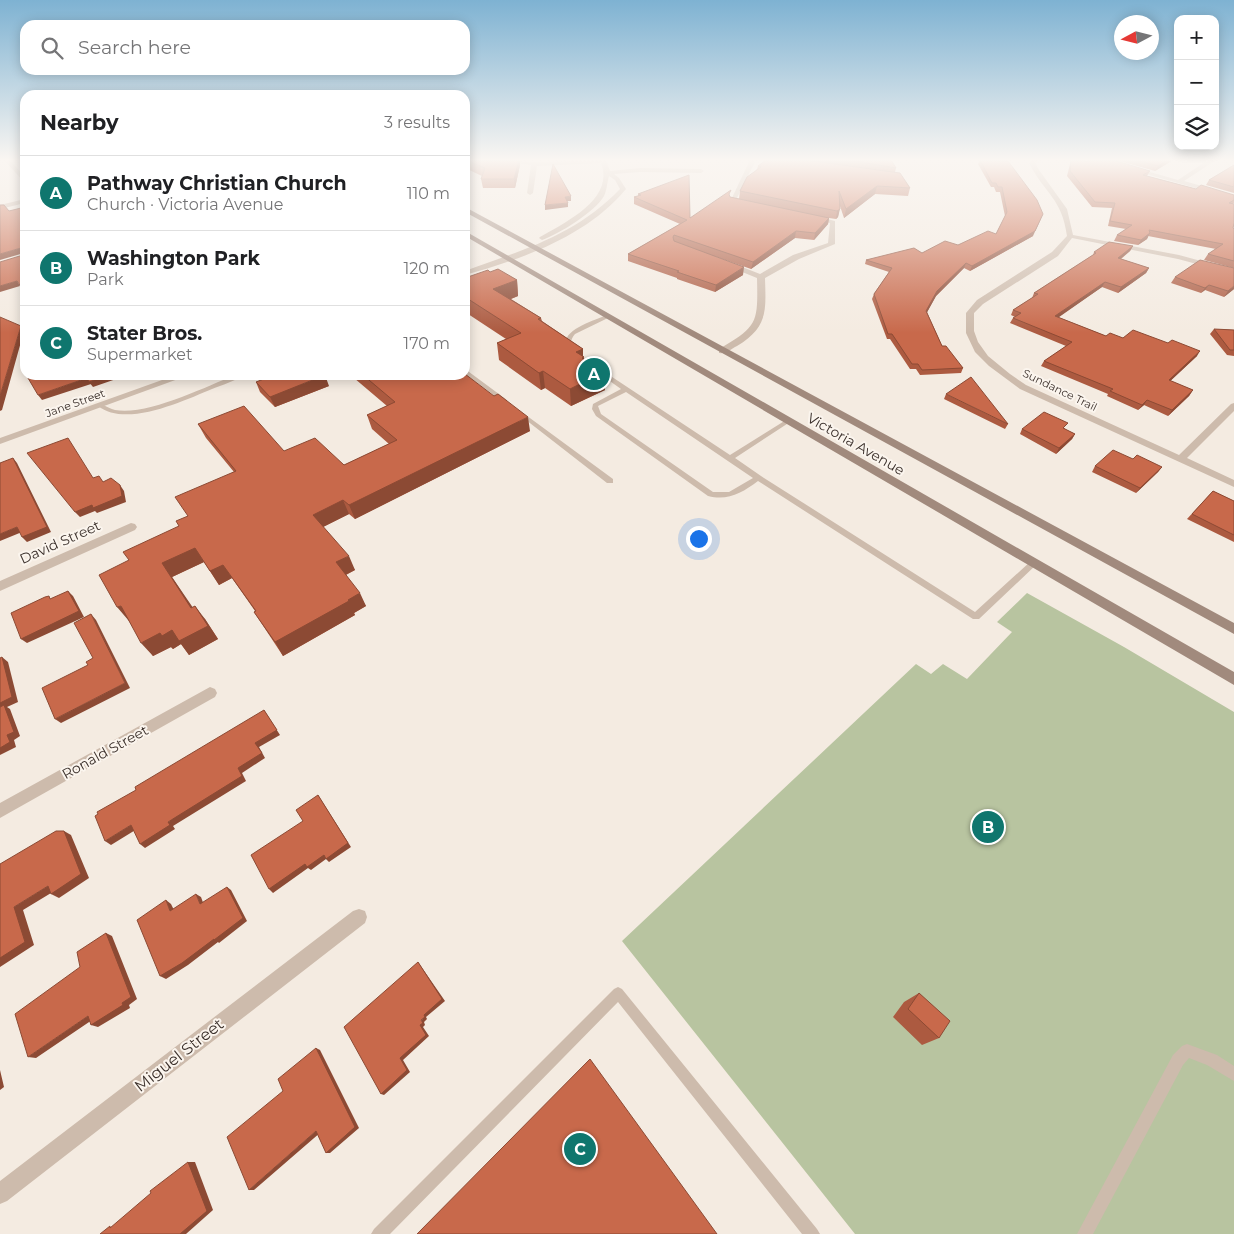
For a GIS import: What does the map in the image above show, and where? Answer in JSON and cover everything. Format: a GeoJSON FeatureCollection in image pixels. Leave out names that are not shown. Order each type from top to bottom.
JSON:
{"type":"FeatureCollection","features":[{"type":"Feature","properties":{"kind":"main road","name":"Victoria Avenue"},"geometry":{"type":"LineString","coordinates":[[481,218],[1234,629]]}},
{"type":"Feature","properties":{"kind":"main road","name":"Victoria Avenue"},"geometry":{"type":"LineString","coordinates":[[470,236],[1234,679]]}},
{"type":"Feature","properties":{"kind":"street"},"geometry":{"type":"LineString","coordinates":[[534,247],[540,239],[575,218]]}},
{"type":"Feature","properties":{"kind":"street"},"geometry":{"type":"LineString","coordinates":[[470,271],[563,237],[593,218]]}},
{"type":"Feature","properties":{"kind":"street"},"geometry":{"type":"LineString","coordinates":[[761,277],[796,256],[831,244],[833,222],[813,218]]}},
{"type":"Feature","properties":{"kind":"street"},"geometry":{"type":"LineString","coordinates":[[1067,218],[1070,236],[1178,257],[1234,272]]}},
{"type":"Feature","properties":{"kind":"street","name":"Sundance Trail"},"geometry":{"type":"LineString","coordinates":[[1070,236],[1055,254],[980,302],[970,313],[970,332],[978,348],[994,366],[1023,387],[1234,484]]}},
{"type":"Feature","properties":{"kind":"street"},"geometry":{"type":"LineString","coordinates":[[718,261],[761,277]]}},
{"type":"Feature","properties":{"kind":"street"},"geometry":{"type":"LineString","coordinates":[[722,351],[755,330],[762,316],[761,277]]}},
{"type":"Feature","properties":{"kind":"street","name":"Jane Street"},"geometry":{"type":"LineString","coordinates":[[0,441],[171,380]]}},
{"type":"Feature","properties":{"kind":"street"},"geometry":{"type":"LineString","coordinates":[[1180,459],[1234,406]]}},
{"type":"Feature","properties":{"kind":"street","name":"David Street"},"geometry":{"type":"LineString","coordinates":[[0,586],[132,527]]}},
{"type":"Feature","properties":{"kind":"street","name":"Ronald Street"},"geometry":{"type":"LineString","coordinates":[[0,811],[210,693]]}},
{"type":"Feature","properties":{"kind":"street","name":"Miguel Street"},"geometry":{"type":"LineString","coordinates":[[0,1194],[359,917]]}},
{"type":"Feature","properties":{"kind":"lane"},"geometry":{"type":"LineString","coordinates":[[573,352],[568,346],[568,339],[573,333],[609,316]]}},
{"type":"Feature","properties":{"kind":"lane"},"geometry":{"type":"LineString","coordinates":[[589,364],[758,478],[976,617],[1034,562]]}},
{"type":"Feature","properties":{"kind":"lane"},"geometry":{"type":"LineString","coordinates":[[470,375],[610,481]]}},
{"type":"Feature","properties":{"kind":"lane"},"geometry":{"type":"LineString","coordinates":[[101,406],[113,411],[124,412],[151,409],[229,380]]}},
{"type":"Feature","properties":{"kind":"lane"},"geometry":{"type":"LineString","coordinates":[[626,389],[595,405],[598,414],[711,494],[721,496],[733,495],[758,478]]}},
{"type":"Feature","properties":{"kind":"lane"},"geometry":{"type":"LineString","coordinates":[[730,458],[788,421]]}},
{"type":"Feature","properties":{"kind":"lane"},"geometry":{"type":"LineString","coordinates":[[379,1234],[618,992],[812,1234]]}},
{"type":"Feature","properties":{"kind":"lane"},"geometry":{"type":"LineString","coordinates":[[1085,1234],[1178,1060],[1187,1051],[1206,1056],[1223,1065],[1234,1074]]}},
{"type":"Feature","properties":{"kind":"green space"},"geometry":{"type":"Polygon","coordinates":[[[1027,593],[1124,647],[1234,712],[1234,1234],[855,1234],[622,941],[916,664],[931,674],[943,664],[967,679],[1012,632],[997,622],[1027,593]]]}},
{"type":"Feature","properties":{"kind":"building"},"geometry":{"type":"Polygon","coordinates":[[[0,218],[20,218],[20,248],[0,254],[0,218]]]}},
{"type":"Feature","properties":{"kind":"building"},"geometry":{"type":"Polygon","coordinates":[[[681,218],[829,218],[815,233],[796,231],[753,262],[674,235],[674,241],[744,267],[716,285],[628,254],[687,220],[681,218]]]}},
{"type":"Feature","properties":{"kind":"building"},"geometry":{"type":"Polygon","coordinates":[[[1004,218],[1041,218],[1035,231],[972,266],[966,263],[937,291],[926,311],[942,346],[946,346],[963,368],[922,370],[918,364],[912,364],[892,334],[888,334],[874,294],[892,268],[866,260],[914,248],[922,253],[945,241],[958,245],[988,231],[996,234],[1004,218]]]}},
{"type":"Feature","properties":{"kind":"building"},"geometry":{"type":"Polygon","coordinates":[[[1111,218],[1234,218],[1234,261],[1208,254],[1223,244],[1149,230],[1150,233],[1141,240],[1117,235],[1132,225],[1110,221],[1111,218]]]}},
{"type":"Feature","properties":{"kind":"building"},"geometry":{"type":"Polygon","coordinates":[[[1109,242],[1133,246],[1118,258],[1149,268],[1121,287],[1105,282],[1055,316],[1106,336],[1110,333],[1123,338],[1133,330],[1168,343],[1172,340],[1200,351],[1169,380],[1193,390],[1172,410],[1147,400],[1142,405],[1110,391],[1113,389],[1044,361],[1072,342],[1013,318],[1021,313],[1013,310],[1038,294],[1034,293],[1096,253],[1094,252],[1109,242]]]}},
{"type":"Feature","properties":{"kind":"building"},"geometry":{"type":"Polygon","coordinates":[[[20,256],[20,285],[17,281],[0,286],[0,262],[20,256]]]}},
{"type":"Feature","properties":{"kind":"building"},"geometry":{"type":"Polygon","coordinates":[[[1200,260],[1234,268],[1234,286],[1228,291],[1209,285],[1205,288],[1175,277],[1200,260]]]}},
{"type":"Feature","properties":{"kind":"building"},"geometry":{"type":"Polygon","coordinates":[[[498,269],[517,280],[493,289],[541,318],[538,319],[583,349],[576,352],[604,372],[570,389],[543,371],[539,373],[497,343],[521,333],[470,300],[470,276],[488,270],[490,272],[498,269]]]}},
{"type":"Feature","properties":{"kind":"building"},"geometry":{"type":"Polygon","coordinates":[[[0,317],[20,326],[20,329],[0,396],[0,317]]]}},
{"type":"Feature","properties":{"kind":"building"},"geometry":{"type":"Polygon","coordinates":[[[1214,329],[1234,330],[1234,350],[1230,350],[1214,329]]]}},
{"type":"Feature","properties":{"kind":"building"},"geometry":{"type":"Polygon","coordinates":[[[971,377],[1008,424],[946,394],[971,377]]]}},
{"type":"Feature","properties":{"kind":"building"},"geometry":{"type":"Polygon","coordinates":[[[470,378],[494,396],[498,394],[528,417],[349,505],[343,500],[313,515],[349,556],[336,562],[360,593],[349,601],[275,642],[254,612],[256,611],[223,565],[210,571],[195,548],[162,563],[191,608],[195,606],[208,626],[179,641],[172,630],[162,636],[160,633],[141,643],[121,606],[117,607],[99,575],[129,560],[123,552],[179,526],[176,521],[188,516],[175,497],[236,471],[198,424],[244,406],[284,451],[315,438],[344,465],[397,440],[367,415],[395,402],[369,380],[470,380],[470,378]]]}},
{"type":"Feature","properties":{"kind":"building"},"geometry":{"type":"Polygon","coordinates":[[[29,380],[81,380],[38,395],[29,380]]]}},
{"type":"Feature","properties":{"kind":"building"},"geometry":{"type":"Polygon","coordinates":[[[261,380],[312,380],[270,397],[256,382],[261,380]]]}},
{"type":"Feature","properties":{"kind":"building"},"geometry":{"type":"Polygon","coordinates":[[[1044,412],[1068,423],[1063,428],[1075,434],[1059,448],[1022,429],[1044,412]]]}},
{"type":"Feature","properties":{"kind":"building"},"geometry":{"type":"Polygon","coordinates":[[[68,438],[93,478],[99,476],[103,482],[111,478],[120,485],[122,496],[93,508],[92,505],[75,512],[27,453],[68,438]]]}},
{"type":"Feature","properties":{"kind":"building"},"geometry":{"type":"Polygon","coordinates":[[[1113,450],[1133,459],[1137,455],[1162,467],[1140,488],[1095,466],[1113,450]]]}},
{"type":"Feature","properties":{"kind":"building"},"geometry":{"type":"Polygon","coordinates":[[[13,458],[47,527],[22,537],[17,527],[0,534],[0,463],[13,458]]]}},
{"type":"Feature","properties":{"kind":"building"},"geometry":{"type":"Polygon","coordinates":[[[1213,491],[1234,501],[1234,535],[1192,514],[1213,491]]]}},
{"type":"Feature","properties":{"kind":"building"},"geometry":{"type":"Polygon","coordinates":[[[68,591],[79,611],[21,639],[11,613],[45,597],[49,596],[50,599],[68,591]]]}},
{"type":"Feature","properties":{"kind":"building"},"geometry":{"type":"Polygon","coordinates":[[[91,614],[125,683],[55,719],[42,688],[88,665],[86,662],[93,658],[74,623],[91,614]]]}},
{"type":"Feature","properties":{"kind":"building"},"geometry":{"type":"Polygon","coordinates":[[[2,657],[12,697],[0,703],[0,658],[2,657]]]}},
{"type":"Feature","properties":{"kind":"building"},"geometry":{"type":"Polygon","coordinates":[[[4,705],[14,732],[7,735],[10,742],[0,748],[0,707],[4,705]]]}},
{"type":"Feature","properties":{"kind":"building"},"geometry":{"type":"Polygon","coordinates":[[[264,710],[277,730],[255,743],[262,753],[238,768],[242,776],[168,822],[170,825],[140,844],[131,825],[105,841],[95,816],[98,814],[97,812],[136,790],[135,787],[264,710]]]}},
{"type":"Feature","properties":{"kind":"building"},"geometry":{"type":"Polygon","coordinates":[[[318,795],[348,843],[326,859],[324,855],[307,867],[305,864],[269,889],[251,855],[303,821],[296,810],[318,795]]]}},
{"type":"Feature","properties":{"kind":"building"},"geometry":{"type":"Polygon","coordinates":[[[56,831],[64,831],[81,874],[51,894],[48,886],[14,907],[25,942],[0,958],[0,864],[56,831]]]}},
{"type":"Feature","properties":{"kind":"building"},"geometry":{"type":"Polygon","coordinates":[[[227,887],[243,918],[182,963],[160,976],[137,920],[166,900],[170,911],[196,894],[200,904],[227,887]]]}},
{"type":"Feature","properties":{"kind":"building"},"geometry":{"type":"Polygon","coordinates":[[[106,933],[131,997],[122,1003],[123,1005],[91,1025],[88,1016],[28,1057],[15,1014],[80,967],[77,952],[106,933]]]}},
{"type":"Feature","properties":{"kind":"building"},"geometry":{"type":"Polygon","coordinates":[[[418,962],[442,999],[421,1020],[423,1023],[420,1025],[426,1035],[400,1058],[407,1070],[381,1094],[344,1027],[418,962]]]}},
{"type":"Feature","properties":{"kind":"building"},"geometry":{"type":"Polygon","coordinates":[[[919,993],[950,1021],[939,1038],[908,1009],[919,993]]]}},
{"type":"Feature","properties":{"kind":"building"},"geometry":{"type":"Polygon","coordinates":[[[316,1048],[355,1127],[326,1153],[316,1131],[249,1190],[227,1137],[283,1091],[278,1079],[316,1048]]]}},
{"type":"Feature","properties":{"kind":"building"},"geometry":{"type":"Polygon","coordinates":[[[590,1059],[717,1234],[417,1234],[590,1059]]]}},
{"type":"Feature","properties":{"kind":"building"},"geometry":{"type":"Polygon","coordinates":[[[188,1162],[207,1211],[180,1234],[100,1234],[110,1226],[110,1228],[151,1193],[150,1191],[188,1162]]]}},
{"type":"Feature","properties":{"kind":"place","name":"Pathway Christian Church"},"geometry":{"type":"Point","coordinates":[594,374]}},
{"type":"Feature","properties":{"kind":"place","name":"Washington Park"},"geometry":{"type":"Point","coordinates":[988,827]}},
{"type":"Feature","properties":{"kind":"place","name":"Stater Bros."},"geometry":{"type":"Point","coordinates":[580,1149]}}]}
